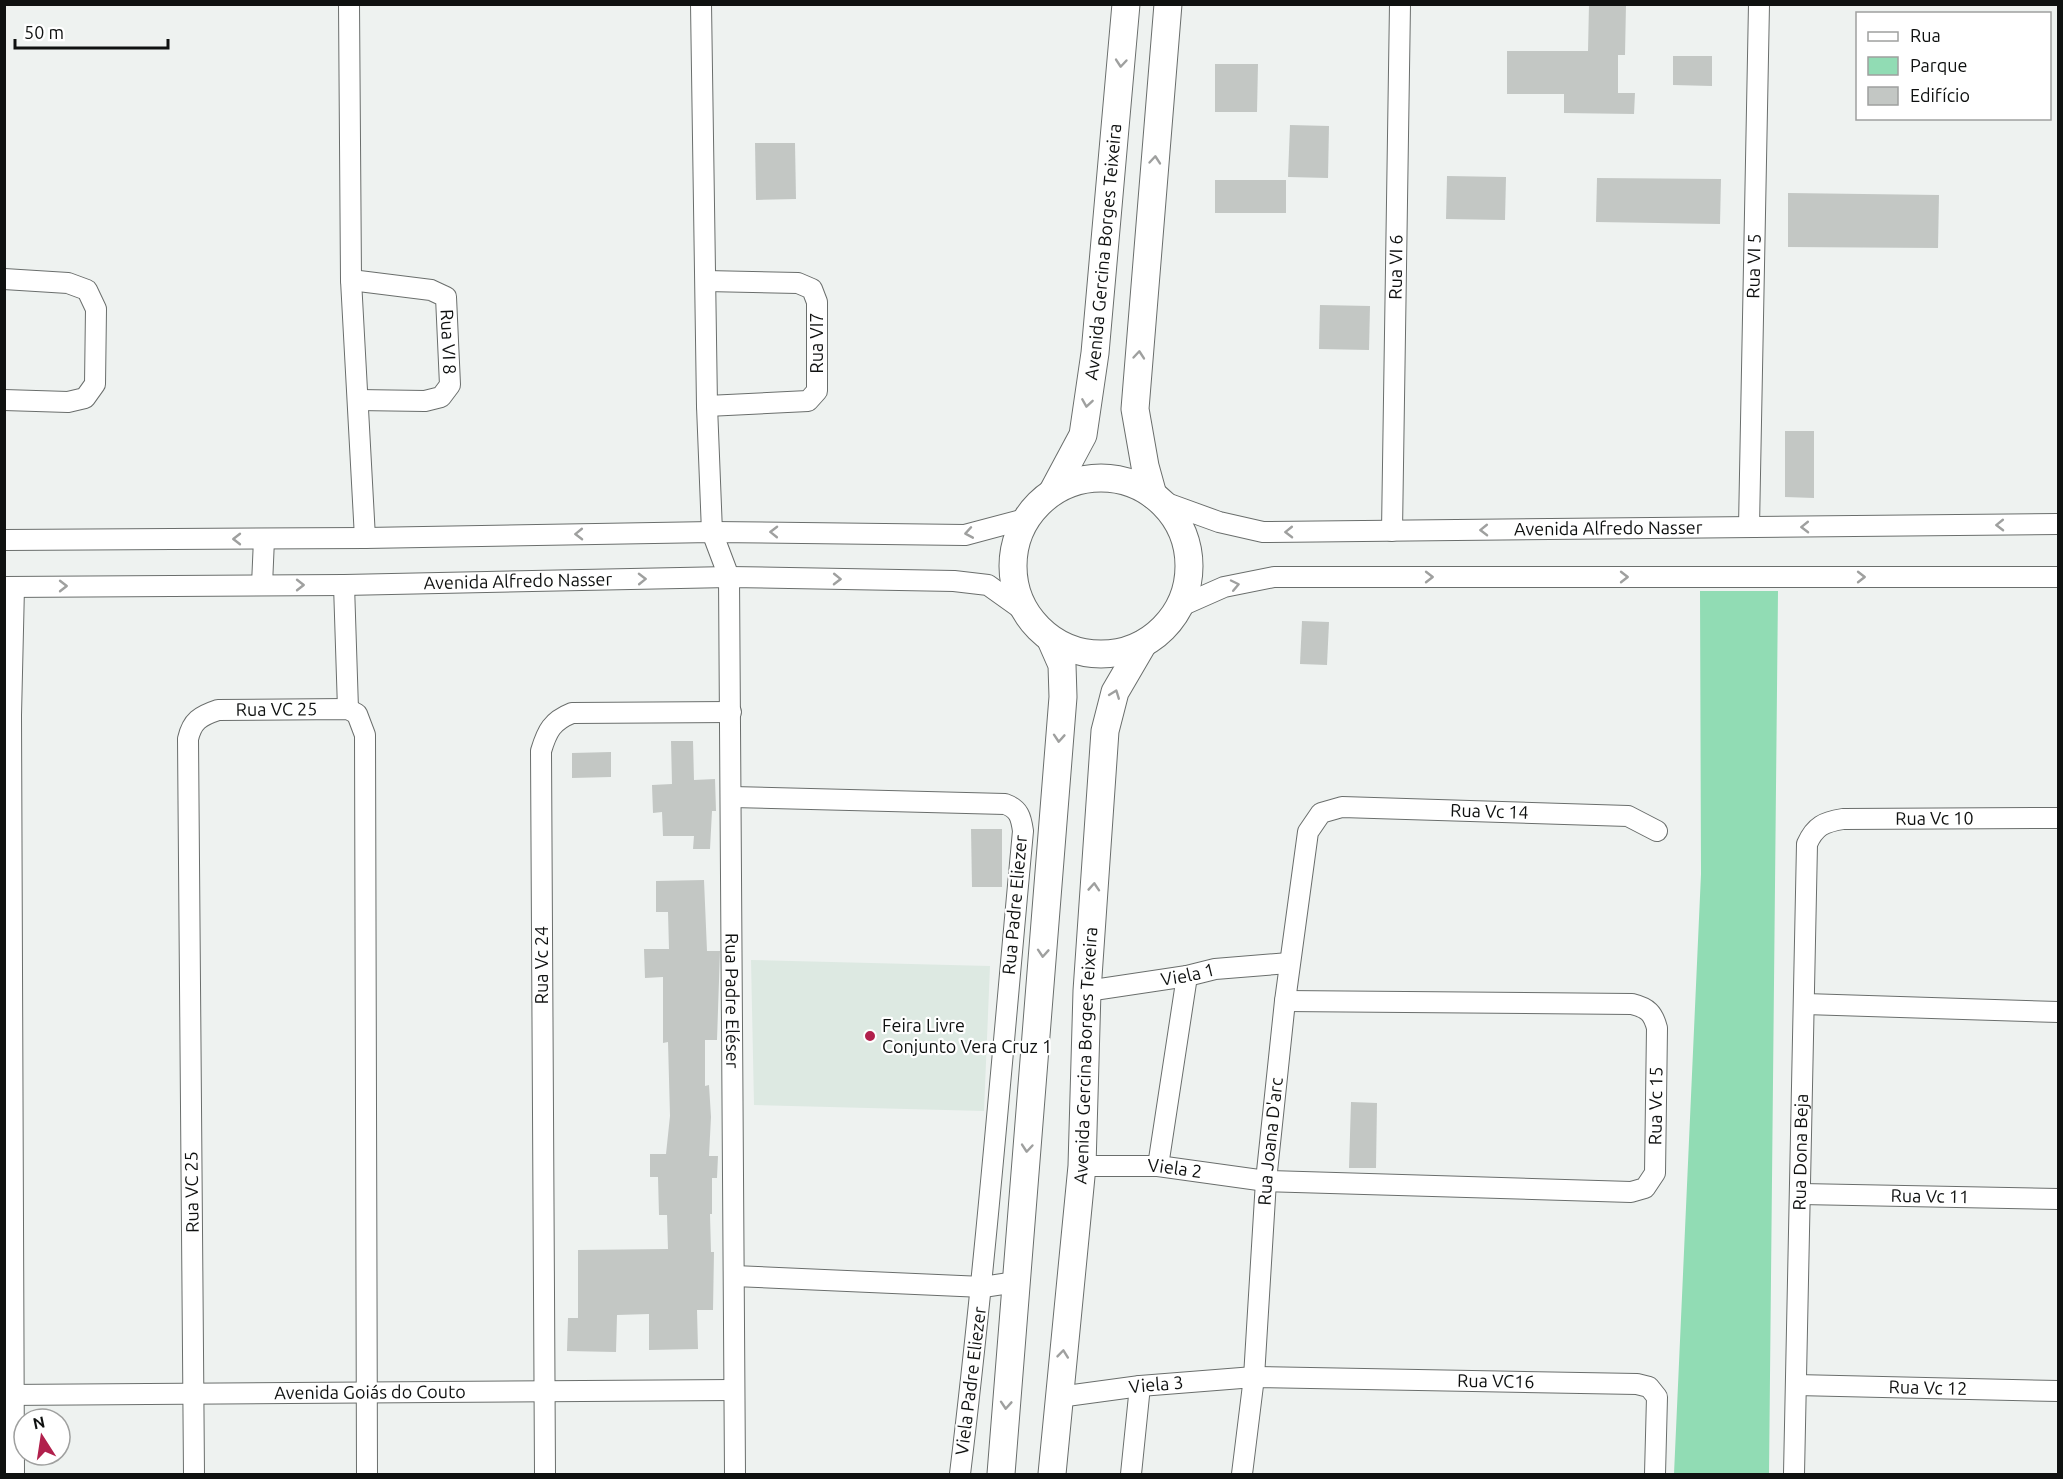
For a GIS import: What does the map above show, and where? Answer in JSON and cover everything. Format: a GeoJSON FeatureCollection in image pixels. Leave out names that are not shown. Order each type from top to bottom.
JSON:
{"type":"FeatureCollection","features":[{"type":"Feature","properties":{"kind":"main road","name":"Avenida Gercina Borges Teixeira"},"geometry":{"type":"LineString","coordinates":[[1053,492],[1083,435],[1095,353],[1126,4]]}},
{"type":"Feature","properties":{"kind":"main road"},"geometry":{"type":"LineString","coordinates":[[1157,498],[1145,466],[1135,409],[1168,4]]}},
{"type":"Feature","properties":{"kind":"main road"},"geometry":{"type":"LineString","coordinates":[[1104,478],[1130,482],[1157,498],[1179,523],[1189,550],[1189,579],[1181,606],[1165,628],[1143,644],[1121,653],[1096,655],[1073,650],[1051,640],[1035,627],[1023,610],[1015,588],[1012,565],[1016,541],[1026,519],[1038,504],[1053,492],[1078,481],[1104,478]]}},
{"type":"Feature","properties":{"kind":"main road"},"geometry":{"type":"LineString","coordinates":[[1001,1474],[1063,697],[1062,665],[1051,640]]}},
{"type":"Feature","properties":{"kind":"main road","name":"Avenida Gercina Borges Teixeira"},"geometry":{"type":"LineString","coordinates":[[1052,1474],[1082,1166],[1087,991],[1105,731],[1115,692],[1143,644]]}},
{"type":"Feature","properties":{"kind":"street"},"geometry":{"type":"LineString","coordinates":[[349,4],[351,280],[365,538]]}},
{"type":"Feature","properties":{"kind":"street"},"geometry":{"type":"LineString","coordinates":[[701,4],[707,406],[712,532]]}},
{"type":"Feature","properties":{"kind":"street","name":"Rua VI 6"},"geometry":{"type":"LineString","coordinates":[[1392,531],[1400,4]]}},
{"type":"Feature","properties":{"kind":"street","name":"Rua VI 5"},"geometry":{"type":"LineString","coordinates":[[1749,527],[1760,4]]}},
{"type":"Feature","properties":{"kind":"street"},"geometry":{"type":"LineString","coordinates":[[4,279],[68,283],[87,290],[96,309],[95,384],[85,398],[68,402],[4,400]]}},
{"type":"Feature","properties":{"kind":"street","name":"Rua VI 8"},"geometry":{"type":"LineString","coordinates":[[351,280],[431,290],[446,297],[448,313],[450,385],[441,397],[424,401],[358,400]]}},
{"type":"Feature","properties":{"kind":"street","name":"Rua VI7"},"geometry":{"type":"LineString","coordinates":[[706,281],[798,284],[812,289],[817,302],[817,390],[808,401],[707,406]]}},
{"type":"Feature","properties":{"kind":"street","name":"Avenida Alfredo Nasser"},"geometry":{"type":"LineString","coordinates":[[1157,498],[1219,522],[1263,532],[2058,524]]}},
{"type":"Feature","properties":{"kind":"street"},"geometry":{"type":"LineString","coordinates":[[4,540],[365,538],[712,532],[965,535],[1026,519]]}},
{"type":"Feature","properties":{"kind":"street","name":"Rua Padre Eléser"},"geometry":{"type":"LineString","coordinates":[[712,532],[729,577],[735,1474]]}},
{"type":"Feature","properties":{"kind":"street"},"geometry":{"type":"LineString","coordinates":[[262,585],[264,539]]}},
{"type":"Feature","properties":{"kind":"street","name":"Avenida Alfredo Nasser"},"geometry":{"type":"LineString","coordinates":[[9,587],[344,585],[729,577],[954,580],[988,585],[1023,610]]}},
{"type":"Feature","properties":{"kind":"street"},"geometry":{"type":"LineString","coordinates":[[1181,606],[1224,587],[1274,577],[2058,577]]}},
{"type":"Feature","properties":{"kind":"street"},"geometry":{"type":"LineString","coordinates":[[344,585],[348,709],[357,714],[365,735],[367,1474]]}},
{"type":"Feature","properties":{"kind":"street"},"geometry":{"type":"LineString","coordinates":[[9,587],[9,1395],[14,1474]]}},
{"type":"Feature","properties":{"kind":"street","name":"Rua VC 25"},"geometry":{"type":"LineString","coordinates":[[194,1474],[188,739],[191,726],[200,716],[218,710],[348,709]]}},
{"type":"Feature","properties":{"kind":"street","name":"Rua Vc 24"},"geometry":{"type":"LineString","coordinates":[[545,1474],[541,751],[547,732],[557,719],[572,713],[731,712]]}},
{"type":"Feature","properties":{"kind":"street","name":"Rua Padre Eliezer"},"geometry":{"type":"LineString","coordinates":[[732,797],[1005,804],[1015,808],[1021,817],[1023,831],[983,1287]]}},
{"type":"Feature","properties":{"kind":"street","name":"Rua Vc 14"},"geometry":{"type":"LineString","coordinates":[[1321,813],[1342,807],[1628,816],[1657,831]]}},
{"type":"Feature","properties":{"kind":"street","name":"Rua Joana D'arc"},"geometry":{"type":"LineString","coordinates":[[1242,1474],[1254,1377],[1266,1181],[1289,963],[1308,832],[1321,813]]}},
{"type":"Feature","properties":{"kind":"street","name":"Rua Vc 10"},"geometry":{"type":"LineString","coordinates":[[1813,830],[1827,821],[1843,819],[2058,818]]}},
{"type":"Feature","properties":{"kind":"street","name":"Rua Dona Beja"},"geometry":{"type":"LineString","coordinates":[[1794,1474],[1807,844],[1813,830]]}},
{"type":"Feature","properties":{"kind":"street","name":"Viela 1"},"geometry":{"type":"LineString","coordinates":[[1087,991],[1187,976],[1215,969],[1289,963]]}},
{"type":"Feature","properties":{"kind":"street"},"geometry":{"type":"LineString","coordinates":[[1158,1166],[1187,976]]}},
{"type":"Feature","properties":{"kind":"street","name":"Rua Vc 15"},"geometry":{"type":"LineString","coordinates":[[1266,1181],[1631,1192],[1645,1188],[1655,1173],[1658,1028],[1653,1015],[1645,1007],[1632,1004],[1285,1001]]}},
{"type":"Feature","properties":{"kind":"street"},"geometry":{"type":"LineString","coordinates":[[1805,1004],[2058,1012]]}},
{"type":"Feature","properties":{"kind":"street","name":"Viela 2"},"geometry":{"type":"LineString","coordinates":[[1082,1166],[1158,1166],[1266,1181]]}},
{"type":"Feature","properties":{"kind":"street","name":"Rua Vc 11"},"geometry":{"type":"LineString","coordinates":[[1801,1194],[2058,1199]]}},
{"type":"Feature","properties":{"kind":"street"},"geometry":{"type":"LineString","coordinates":[[734,1276],[983,1287],[1016,1282]]}},
{"type":"Feature","properties":{"kind":"street","name":"Viela Padre Eliezer"},"geometry":{"type":"LineString","coordinates":[[960,1474],[983,1287]]}},
{"type":"Feature","properties":{"kind":"street","name":"Viela 3"},"geometry":{"type":"LineString","coordinates":[[1059,1397],[1140,1386],[1254,1377]]}},
{"type":"Feature","properties":{"kind":"street","name":"Rua VC16"},"geometry":{"type":"LineString","coordinates":[[1254,1377],[1637,1384],[1649,1387],[1657,1397],[1655,1474]]}},
{"type":"Feature","properties":{"kind":"street","name":"Rua Vc 12"},"geometry":{"type":"LineString","coordinates":[[1796,1385],[2058,1391]]}},
{"type":"Feature","properties":{"kind":"street"},"geometry":{"type":"LineString","coordinates":[[1131,1474],[1140,1386]]}},
{"type":"Feature","properties":{"kind":"street","name":"Avenida Goiás do Couto"},"geometry":{"type":"LineString","coordinates":[[9,1395],[734,1389]]}},
{"type":"Feature","properties":{"kind":"shaded area","name":"Feira Livre Conjunto Vera Cruz 1"},"geometry":{"type":"Polygon","coordinates":[[[751,960],[990,966],[984,1111],[754,1105],[751,960]]]}},
{"type":"Feature","properties":{"kind":"green space"},"geometry":{"type":"Polygon","coordinates":[[[1700,591],[1778,591],[1769,1474],[1674,1474],[1701,874],[1700,591]]]}},
{"type":"Feature","properties":{"kind":"building"},"geometry":{"type":"Polygon","coordinates":[[[1589,4],[1626,4],[1625,55],[1618,55],[1618,93],[1635,93],[1634,114],[1564,113],[1564,94],[1507,94],[1507,51],[1588,51],[1589,4]]]}},
{"type":"Feature","properties":{"kind":"building"},"geometry":{"type":"Polygon","coordinates":[[[1673,56],[1712,56],[1712,86],[1673,85],[1673,56]]]}},
{"type":"Feature","properties":{"kind":"building"},"geometry":{"type":"Polygon","coordinates":[[[1215,64],[1258,64],[1257,112],[1215,112],[1215,64]]]}},
{"type":"Feature","properties":{"kind":"building"},"geometry":{"type":"Polygon","coordinates":[[[1290,125],[1329,126],[1328,178],[1288,177],[1290,125]]]}},
{"type":"Feature","properties":{"kind":"building"},"geometry":{"type":"Polygon","coordinates":[[[755,143],[795,143],[796,199],[756,200],[755,143]]]}},
{"type":"Feature","properties":{"kind":"building"},"geometry":{"type":"Polygon","coordinates":[[[1447,176],[1506,177],[1505,220],[1446,219],[1447,176]]]}},
{"type":"Feature","properties":{"kind":"building"},"geometry":{"type":"Polygon","coordinates":[[[1597,178],[1721,179],[1720,224],[1596,222],[1597,178]]]}},
{"type":"Feature","properties":{"kind":"building"},"geometry":{"type":"Polygon","coordinates":[[[1215,180],[1286,180],[1286,213],[1215,213],[1215,180]]]}},
{"type":"Feature","properties":{"kind":"building"},"geometry":{"type":"Polygon","coordinates":[[[1788,193],[1939,195],[1938,248],[1788,247],[1788,193]]]}},
{"type":"Feature","properties":{"kind":"building"},"geometry":{"type":"Polygon","coordinates":[[[1320,305],[1370,306],[1369,350],[1319,349],[1320,305]]]}},
{"type":"Feature","properties":{"kind":"building"},"geometry":{"type":"Polygon","coordinates":[[[1785,431],[1814,431],[1814,498],[1785,497],[1785,431]]]}},
{"type":"Feature","properties":{"kind":"building"},"geometry":{"type":"Polygon","coordinates":[[[1302,621],[1329,622],[1327,665],[1300,664],[1302,621]]]}},
{"type":"Feature","properties":{"kind":"building"},"geometry":{"type":"Polygon","coordinates":[[[671,741],[693,741],[694,780],[715,779],[716,811],[712,811],[710,849],[693,849],[694,836],[663,836],[662,812],[653,813],[652,785],[672,784],[671,741]]]}},
{"type":"Feature","properties":{"kind":"building"},"geometry":{"type":"Polygon","coordinates":[[[611,752],[611,777],[572,778],[572,753],[611,752]]]}},
{"type":"Feature","properties":{"kind":"building"},"geometry":{"type":"Polygon","coordinates":[[[971,829],[1002,829],[1002,887],[972,887],[971,829]]]}},
{"type":"Feature","properties":{"kind":"building"},"geometry":{"type":"Polygon","coordinates":[[[704,880],[707,951],[720,951],[717,1040],[705,1040],[705,1086],[709,1085],[711,1117],[709,1156],[718,1156],[717,1178],[712,1178],[712,1214],[710,1214],[711,1252],[714,1252],[713,1310],[697,1310],[698,1349],[649,1350],[649,1314],[617,1315],[616,1352],[567,1351],[568,1318],[578,1318],[578,1250],[668,1249],[667,1215],[659,1215],[658,1177],[650,1177],[650,1154],[666,1154],[670,1116],[668,1042],[663,1043],[663,977],[645,978],[644,949],[669,949],[668,912],[656,912],[656,881],[704,880]]]}},
{"type":"Feature","properties":{"kind":"building"},"geometry":{"type":"Polygon","coordinates":[[[1351,1102],[1377,1103],[1376,1168],[1349,1168],[1351,1102]]]}},
{"type":"Feature","properties":{"kind":"place","name":"Feira Livre Conjunto Vera Cruz 1"},"geometry":{"type":"Point","coordinates":[870,1036]}}]}
